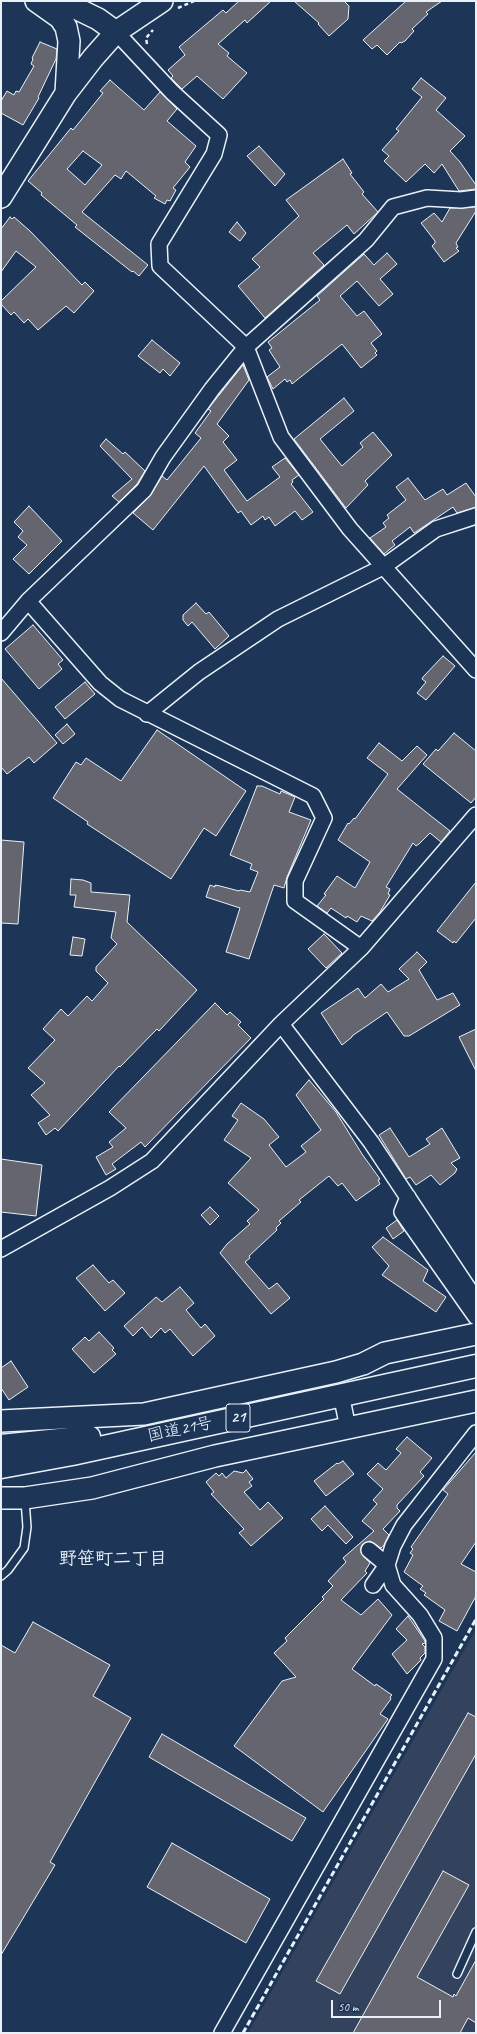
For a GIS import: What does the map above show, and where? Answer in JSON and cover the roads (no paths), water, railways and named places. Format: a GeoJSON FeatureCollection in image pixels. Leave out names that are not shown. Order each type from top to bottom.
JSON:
{"type":"FeatureCollection","features":[{"type":"Feature","properties":{"kind":"highway","name":"国道21号"},"geometry":{"type":"LineString","coordinates":[[1,1446],[90,1437],[474,1362]]}},
{"type":"Feature","properties":{"kind":"highway","name":"国道21号"},"geometry":{"type":"LineString","coordinates":[[1,1467],[72,1454],[474,1362]]}},
{"type":"Feature","properties":{"kind":"street"},"geometry":{"type":"LineString","coordinates":[[36,1],[60,18],[66,27],[69,41],[66,93]]}},
{"type":"Feature","properties":{"kind":"street"},"geometry":{"type":"LineString","coordinates":[[61,1],[98,19],[116,32],[172,92],[219,135],[214,154],[158,244],[160,266],[246,347],[281,437],[350,529],[476,670]]}},
{"type":"Feature","properties":{"kind":"street"},"geometry":{"type":"LineString","coordinates":[[1,197],[66,93],[93,58],[116,32],[162,1]]}},
{"type":"Feature","properties":{"kind":"street"},"geometry":{"type":"LineString","coordinates":[[1,633],[28,601],[117,518],[144,490],[162,457],[212,389],[246,347],[366,240],[393,207],[427,198],[461,200],[476,198]]}},
{"type":"Feature","properties":{"kind":"street"},"geometry":{"type":"LineString","coordinates":[[147,714],[199,672],[278,619],[383,567],[436,529],[476,516]]}},
{"type":"Feature","properties":{"kind":"street"},"geometry":{"type":"LineString","coordinates":[[28,601],[100,683],[120,699],[147,714],[313,796],[324,818],[295,881],[295,901],[361,948]]}},
{"type":"Feature","properties":{"kind":"street"},"geometry":{"type":"LineString","coordinates":[[1,1250],[110,1188],[152,1160],[281,1024],[361,948],[476,815]]}},
{"type":"Feature","properties":{"kind":"street"},"geometry":{"type":"LineString","coordinates":[[281,1024],[371,1142],[476,1300]]}},
{"type":"Feature","properties":{"kind":"street"},"geometry":{"type":"LineString","coordinates":[[408,1197],[402,1212],[476,1317]]}},
{"type":"Feature","properties":{"kind":"street"},"geometry":{"type":"LineString","coordinates":[[1,1421],[144,1414],[337,1375],[385,1354],[476,1334]]}},
{"type":"Feature","properties":{"kind":"street"},"geometry":{"type":"LineString","coordinates":[[342,1399],[348,1428]]}},
{"type":"Feature","properties":{"kind":"street"},"geometry":{"type":"LineString","coordinates":[[1,1498],[25,1498],[92,1488],[208,1458],[476,1401]]}},
{"type":"Feature","properties":{"kind":"street"},"geometry":{"type":"LineString","coordinates":[[373,1585],[387,1565],[393,1546],[404,1525],[476,1433]]}},
{"type":"Feature","properties":{"kind":"street"},"geometry":{"type":"LineString","coordinates":[[222,2033],[434,1659],[434,1638],[420,1615],[393,1585],[387,1565],[369,1550]]}},
{"type":"Feature","properties":{"kind":"lane"},"geometry":{"type":"LineString","coordinates":[[1,1576],[8,1570],[24,1548],[27,1527],[25,1498]]}},
{"type":"Feature","properties":{"kind":"lane"},"geometry":{"type":"LineString","coordinates":[[457,1974],[476,1932]]}},
{"type":"Feature","properties":{"kind":"railway"},"geometry":{"type":"LineString","coordinates":[[243,2033],[476,1619]]}},
{"type":"Feature","properties":{"kind":"district","name":"野笹町二丁目"},"geometry":{"type":"Point","coordinates":[113,1559]}}]}
